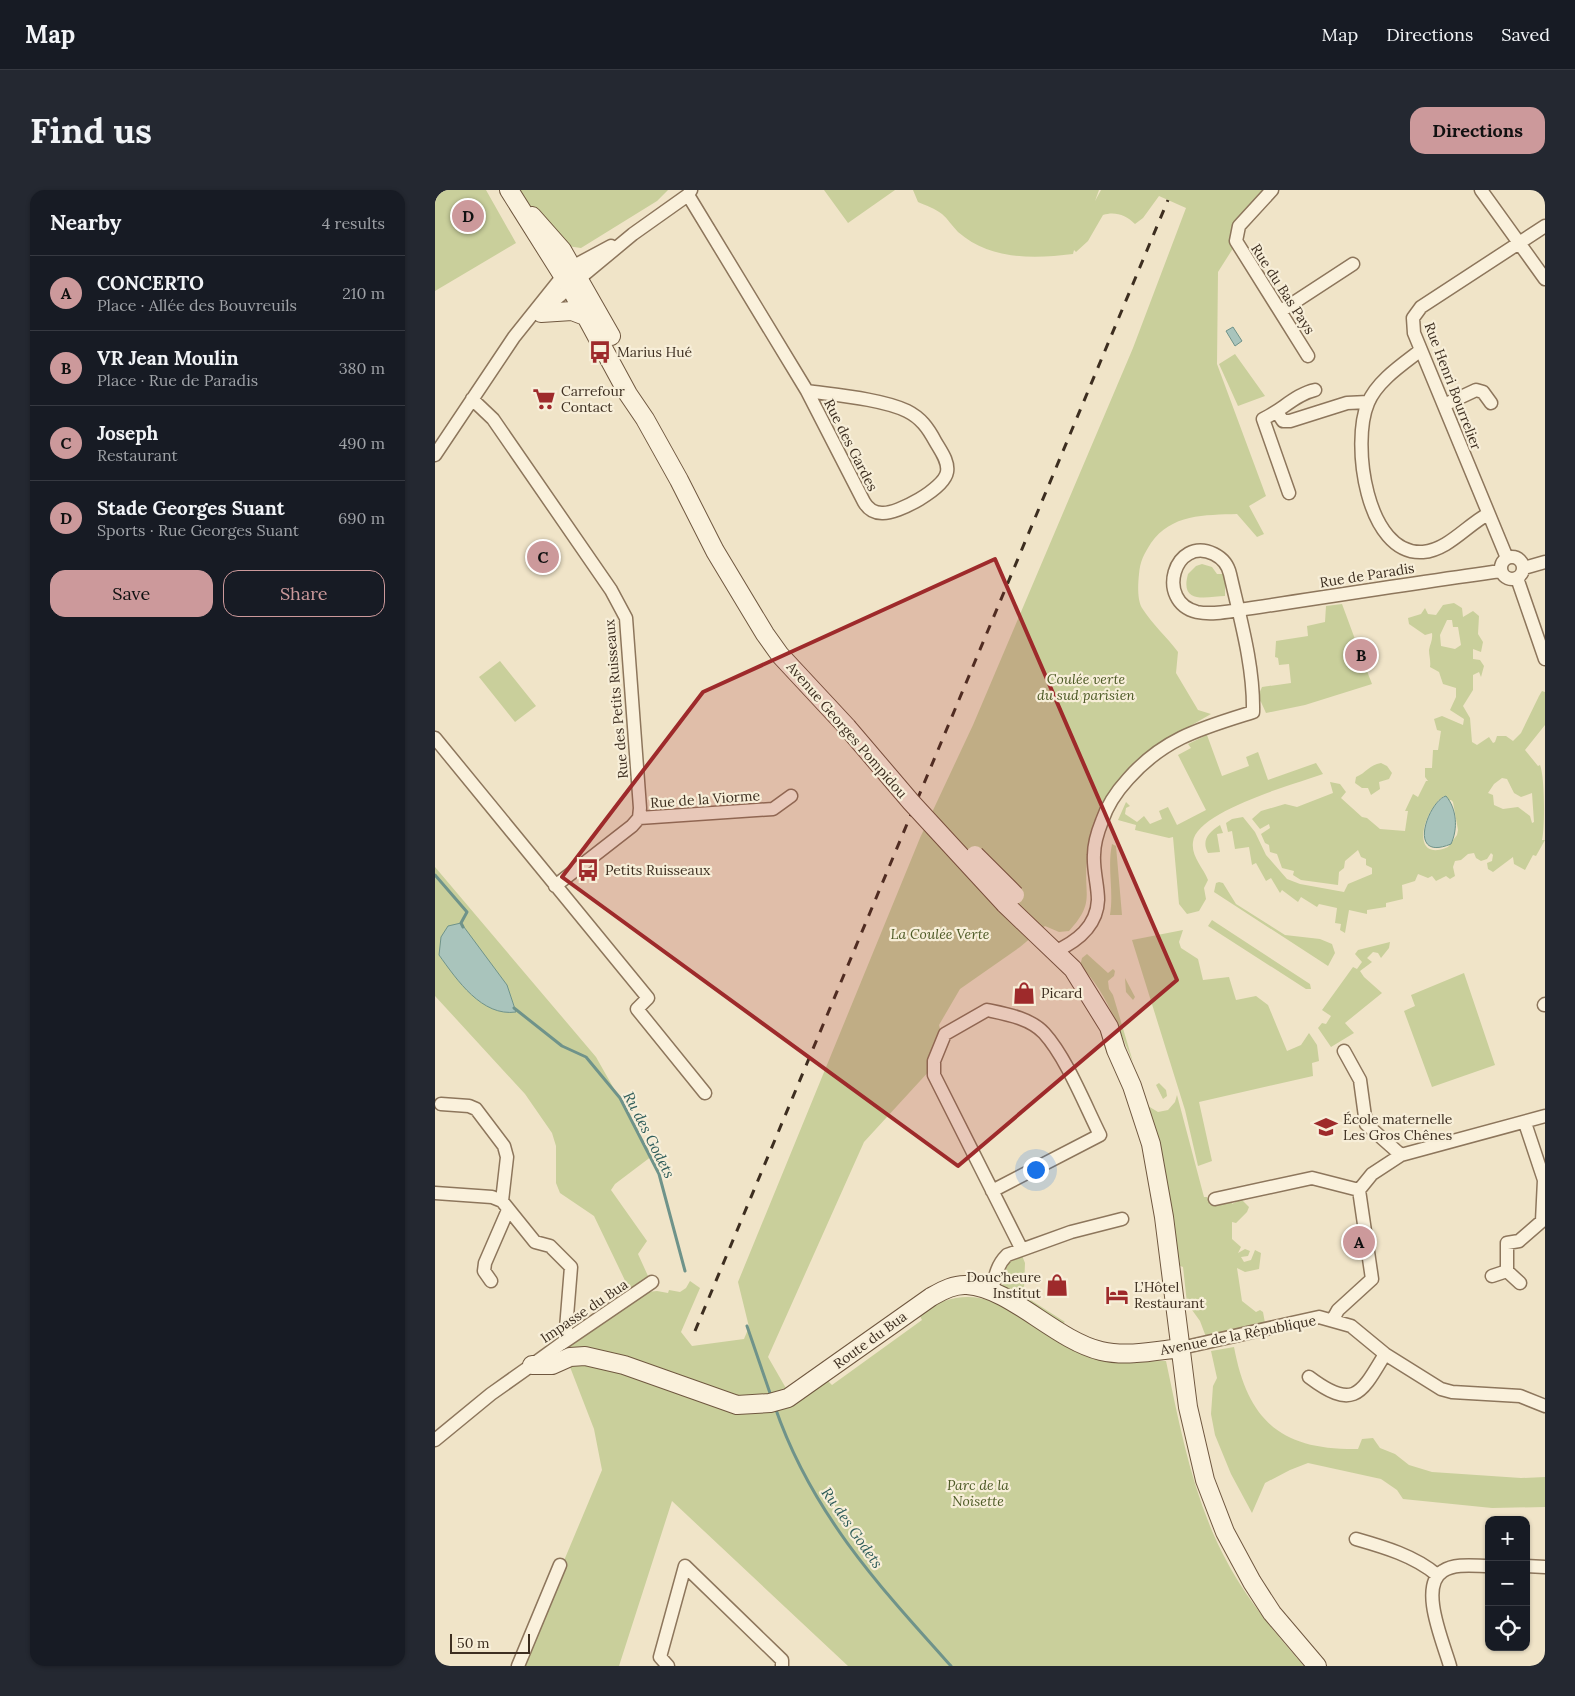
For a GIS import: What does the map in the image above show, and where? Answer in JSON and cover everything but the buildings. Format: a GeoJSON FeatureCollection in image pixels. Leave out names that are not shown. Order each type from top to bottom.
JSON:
{"type":"FeatureCollection","features":[{"type":"Feature","properties":{"kind":"main road"},"geometry":{"type":"LineString","coordinates":[[513,196],[571,278]]}},
{"type":"Feature","properties":{"kind":"main road","name":"Avenue Georges Pompidou"},"geometry":{"type":"LineString","coordinates":[[571,278],[585,316],[679,480],[715,551],[765,634],[780,655],[850,725],[911,802],[1010,900],[1053,952],[1087,1010],[1116,1050],[1132,1086],[1151,1144],[1164,1217],[1188,1407],[1197,1455],[1225,1532],[1251,1582],[1272,1613],[1317,1666]]}},
{"type":"Feature","properties":{"kind":"main road","name":"Avenue Georges Pompidou"},"geometry":{"type":"LineString","coordinates":[[571,278],[625,363],[645,419]]}},
{"type":"Feature","properties":{"kind":"main road"},"geometry":{"type":"LineString","coordinates":[[534,317],[572,311],[585,316]]}},
{"type":"Feature","properties":{"kind":"main road","name":"Avenue de la République"},"geometry":{"type":"LineString","coordinates":[[955,1286],[977,1286],[992,1292],[1071,1340],[1100,1351],[1124,1354],[1181,1348]]}},
{"type":"Feature","properties":{"kind":"main road","name":"Route du Bua"},"geometry":{"type":"LineString","coordinates":[[532,1364],[551,1365],[570,1357],[585,1356],[624,1365],[737,1405],[770,1403],[788,1398],[911,1310],[942,1291],[955,1286]]}},
{"type":"Feature","properties":{"kind":"street","name":"Rue du Bas Pays"},"geometry":{"type":"LineString","coordinates":[[1272,190],[1239,226],[1235,237],[1237,246],[1281,311],[1308,356]]}},
{"type":"Feature","properties":{"kind":"street"},"geometry":{"type":"LineString","coordinates":[[1481,190],[1545,278]]}},
{"type":"Feature","properties":{"kind":"street"},"geometry":{"type":"LineString","coordinates":[[435,455],[472,399],[534,317],[571,278],[689,192]]}},
{"type":"Feature","properties":{"kind":"street","name":"Rue des Gardes"},"geometry":{"type":"LineString","coordinates":[[689,192],[807,391],[864,502],[870,509],[883,514],[893,512],[935,490],[943,483],[947,472],[946,462],[928,428],[917,417],[896,407],[807,391]]}},
{"type":"Feature","properties":{"kind":"street","name":"Rue Henri Bourrelier"},"geometry":{"type":"LineString","coordinates":[[1507,558],[1421,350],[1413,318],[1421,307],[1545,226]]}},
{"type":"Feature","properties":{"kind":"street"},"geometry":{"type":"LineString","coordinates":[[1281,311],[1353,264]]}},
{"type":"Feature","properties":{"kind":"street"},"geometry":{"type":"LineString","coordinates":[[1421,350],[1385,380],[1368,402],[1362,427],[1362,467],[1372,506],[1386,532],[1394,541],[1411,551],[1436,550],[1472,522],[1488,514]]}},
{"type":"Feature","properties":{"kind":"street"},"geometry":{"type":"LineString","coordinates":[[1289,493],[1263,418],[1277,412],[1306,392],[1315,390]]}},
{"type":"Feature","properties":{"kind":"street"},"geometry":{"type":"LineString","coordinates":[[1444,405],[1477,390],[1483,392],[1491,403]]}},
{"type":"Feature","properties":{"kind":"street","name":"Rue des Petits Ruisseaux"},"geometry":{"type":"LineString","coordinates":[[472,399],[493,419],[622,608],[627,627],[640,808],[639,818]]}},
{"type":"Feature","properties":{"kind":"street"},"geometry":{"type":"LineString","coordinates":[[1277,412],[1283,421],[1290,421],[1347,403],[1368,402]]}},
{"type":"Feature","properties":{"kind":"street","name":"Rue de Paradis"},"geometry":{"type":"LineString","coordinates":[[1053,952],[1083,935],[1091,922],[1098,902],[1094,854],[1102,820],[1117,791],[1143,763],[1162,747],[1196,730],[1253,712],[1253,698],[1238,611],[1227,565],[1217,556],[1204,551],[1191,553],[1181,559],[1172,576],[1173,588],[1177,597],[1185,606],[1196,612],[1238,611],[1501,571]]}},
{"type":"Feature","properties":{"kind":"street"},"geometry":{"type":"LineString","coordinates":[[1545,562],[1521,573],[1508,578],[1501,571],[1502,564],[1507,558],[1518,558],[1521,573],[1545,659]]}},
{"type":"Feature","properties":{"kind":"street"},"geometry":{"type":"LineString","coordinates":[[435,738],[648,998],[637,1009],[705,1093]]}},
{"type":"Feature","properties":{"kind":"street","name":"Rue de la Viorme"},"geometry":{"type":"LineString","coordinates":[[639,818],[773,809],[791,796]]}},
{"type":"Feature","properties":{"kind":"street"},"geometry":{"type":"LineString","coordinates":[[555,886],[632,826],[639,818]]}},
{"type":"Feature","properties":{"kind":"street"},"geometry":{"type":"LineString","coordinates":[[992,1191],[1100,1135],[1062,1061],[1043,1032],[1018,1017],[987,1010],[945,1034],[934,1061],[934,1075],[992,1191],[1021,1248]]}},
{"type":"Feature","properties":{"kind":"street"},"geometry":{"type":"LineString","coordinates":[[1344,1051],[1360,1080],[1366,1124],[1401,1155]]}},
{"type":"Feature","properties":{"kind":"street"},"geometry":{"type":"LineString","coordinates":[[441,1104],[469,1106],[476,1109],[504,1146],[507,1157],[505,1206],[485,1263],[484,1271],[491,1281]]}},
{"type":"Feature","properties":{"kind":"street"},"geometry":{"type":"LineString","coordinates":[[1333,1320],[1337,1310],[1372,1279],[1359,1190],[1372,1174],[1401,1155],[1525,1123],[1545,1116]]}},
{"type":"Feature","properties":{"kind":"street"},"geometry":{"type":"LineString","coordinates":[[1520,1283],[1507,1271],[1507,1243],[1519,1241],[1542,1221],[1544,1180],[1525,1123]]}},
{"type":"Feature","properties":{"kind":"street"},"geometry":{"type":"LineString","coordinates":[[1215,1199],[1312,1178],[1359,1190]]}},
{"type":"Feature","properties":{"kind":"street"},"geometry":{"type":"LineString","coordinates":[[435,1193],[492,1198],[505,1206],[535,1242],[550,1246],[571,1267],[565,1341],[491,1394],[435,1440]]}},
{"type":"Feature","properties":{"kind":"street"},"geometry":{"type":"LineString","coordinates":[[992,1292],[1000,1262],[1007,1255],[1021,1248],[1122,1219]]}},
{"type":"Feature","properties":{"kind":"street"},"geometry":{"type":"LineString","coordinates":[[1492,1276],[1507,1271]]}},
{"type":"Feature","properties":{"kind":"street","name":"Impasse du Bua"},"geometry":{"type":"LineString","coordinates":[[532,1364],[652,1282]]}},
{"type":"Feature","properties":{"kind":"street","name":"Avenue de la République"},"geometry":{"type":"LineString","coordinates":[[1181,1348],[1319,1317],[1351,1326],[1385,1354],[1441,1389],[1452,1392],[1520,1396],[1545,1406]]}},
{"type":"Feature","properties":{"kind":"street"},"geometry":{"type":"LineString","coordinates":[[1309,1377],[1322,1387],[1337,1394],[1359,1392],[1365,1388],[1385,1354]]}},
{"type":"Feature","properties":{"kind":"street"},"geometry":{"type":"LineString","coordinates":[[1356,1539],[1384,1548],[1419,1563],[1437,1575]]}},
{"type":"Feature","properties":{"kind":"street"},"geometry":{"type":"LineString","coordinates":[[518,1666],[555,1583],[560,1565]]}},
{"type":"Feature","properties":{"kind":"street"},"geometry":{"type":"LineString","coordinates":[[668,1666],[660,1657],[685,1566],[782,1660],[782,1666]]}},
{"type":"Feature","properties":{"kind":"street"},"geometry":{"type":"LineString","coordinates":[[1450,1666],[1431,1599],[1431,1591],[1437,1575],[1451,1567],[1485,1566]]}},
{"type":"Feature","properties":{"kind":"street"},"geometry":{"type":"LineString","coordinates":[[1530,1566],[1545,1567]]}},
{"type":"Feature","properties":{"kind":"highlighted area"},"geometry":{"type":"Polygon","coordinates":[[[995,559],[1177,980],[958,1166],[562,877],[703,692],[995,559]]]}},
{"type":"Feature","properties":{"kind":"green space"},"geometry":{"type":"Polygon","coordinates":[[[435,190],[486,190],[516,243],[435,291],[435,190]]]}},
{"type":"Feature","properties":{"kind":"green space"},"geometry":{"type":"Polygon","coordinates":[[[519,190],[668,190],[657,201],[581,248],[567,246],[524,200],[519,190]]]}},
{"type":"Feature","properties":{"kind":"green space"},"geometry":{"type":"Polygon","coordinates":[[[824,190],[895,190],[848,223],[824,190]]]}},
{"type":"Feature","properties":{"kind":"green space"},"geometry":{"type":"Polygon","coordinates":[[[913,190],[1099,190],[1095,201],[1101,190],[1270,190],[1218,272],[1217,364],[1266,496],[1249,506],[1264,534],[1257,537],[1237,514],[1201,516],[1179,521],[1168,526],[1159,533],[1146,551],[1141,561],[1139,574],[1138,591],[1140,604],[1150,620],[1178,652],[1176,673],[1198,710],[1211,714],[1145,755],[1112,788],[1100,808],[1092,832],[1086,873],[1086,905],[1083,913],[1069,931],[1059,932],[1045,926],[1020,947],[960,989],[939,1025],[941,1033],[931,1069],[864,1142],[768,1357],[787,1390],[750,1411],[775,1411],[826,1379],[832,1385],[922,1320],[919,1314],[943,1301],[966,1297],[987,1300],[1007,1308],[1068,1345],[1099,1359],[1118,1362],[1166,1361],[1189,1462],[1204,1511],[1214,1535],[1225,1558],[1251,1601],[1304,1666],[848,1666],[672,1501],[619,1666],[525,1666],[566,1565],[563,1563],[602,1470],[594,1429],[570,1367],[577,1364],[642,1367],[547,1361],[647,1292],[668,1293],[669,1290],[680,1292],[686,1288],[690,1281],[700,1288],[681,1332],[692,1346],[744,1339],[749,1327],[738,1282],[920,838],[973,725],[1133,348],[1186,208],[1159,196],[1143,218],[1135,224],[1128,218],[1120,215],[1112,213],[1103,215],[1088,241],[1076,252],[1074,250],[1073,254],[1027,257],[998,253],[970,241],[958,232],[942,214],[918,202],[913,190]]]}},
{"type":"Feature","properties":{"kind":"green space"},"geometry":{"type":"Polygon","coordinates":[[[1235,354],[1265,396],[1238,406],[1219,364],[1235,354]]]}},
{"type":"Feature","properties":{"kind":"green space"},"geometry":{"type":"Polygon","coordinates":[[[1202,564],[1212,567],[1217,574],[1225,574],[1225,596],[1197,597],[1188,591],[1186,584],[1188,574],[1196,566],[1202,564]]]}},
{"type":"Feature","properties":{"kind":"green space"},"geometry":{"type":"Polygon","coordinates":[[[1454,603],[1462,608],[1463,617],[1473,611],[1479,616],[1478,634],[1483,642],[1481,652],[1473,649],[1473,659],[1480,660],[1484,666],[1481,677],[1479,672],[1473,675],[1473,690],[1463,706],[1470,718],[1472,742],[1477,745],[1489,737],[1493,743],[1497,736],[1506,736],[1513,741],[1521,733],[1542,691],[1545,692],[1545,725],[1525,750],[1538,766],[1540,765],[1542,771],[1544,825],[1542,840],[1545,840],[1536,856],[1533,855],[1525,870],[1514,864],[1513,857],[1493,872],[1488,869],[1487,863],[1492,861],[1493,855],[1491,853],[1487,859],[1481,861],[1476,858],[1474,853],[1455,861],[1453,867],[1455,876],[1450,879],[1446,876],[1436,881],[1432,876],[1428,878],[1418,874],[1415,881],[1402,885],[1403,899],[1386,903],[1386,907],[1367,910],[1367,914],[1349,910],[1345,933],[1340,930],[1341,924],[1335,923],[1337,908],[1319,904],[1317,907],[1301,897],[1298,902],[1282,890],[1280,893],[1271,878],[1266,881],[1256,863],[1252,865],[1249,847],[1235,849],[1232,831],[1228,832],[1226,823],[1232,819],[1243,817],[1255,832],[1266,855],[1287,879],[1300,884],[1344,892],[1348,884],[1372,874],[1372,868],[1366,865],[1366,859],[1361,857],[1358,850],[1345,861],[1344,868],[1339,872],[1338,885],[1301,880],[1293,875],[1294,871],[1282,868],[1277,854],[1270,852],[1269,845],[1265,843],[1261,834],[1270,828],[1269,824],[1260,829],[1252,819],[1261,811],[1285,804],[1297,807],[1333,793],[1330,782],[1340,784],[1346,792],[1341,798],[1362,817],[1367,818],[1380,829],[1405,831],[1408,811],[1405,811],[1413,794],[1418,797],[1426,781],[1428,781],[1425,777],[1425,768],[1432,768],[1433,750],[1438,750],[1441,731],[1437,730],[1434,719],[1442,716],[1463,725],[1464,719],[1450,710],[1456,697],[1456,688],[1443,684],[1439,672],[1430,667],[1429,650],[1432,633],[1425,635],[1409,624],[1408,618],[1421,614],[1425,608],[1428,614],[1436,615],[1443,605],[1454,603]],[[1447,620],[1440,635],[1441,646],[1455,649],[1461,645],[1458,627],[1453,627],[1452,620],[1447,620]],[[1502,778],[1494,784],[1488,793],[1493,795],[1494,805],[1503,809],[1518,807],[1530,816],[1532,823],[1534,822],[1532,793],[1521,797],[1514,793],[1507,779],[1502,778]],[[1444,796],[1437,802],[1426,822],[1424,832],[1424,841],[1428,848],[1436,850],[1448,847],[1457,835],[1458,830],[1453,802],[1447,800],[1444,796]]]}},
{"type":"Feature","properties":{"kind":"green space"},"geometry":{"type":"Polygon","coordinates":[[[1342,604],[1359,650],[1357,652],[1359,659],[1362,658],[1372,684],[1305,705],[1266,713],[1257,698],[1262,687],[1291,683],[1289,664],[1279,665],[1278,658],[1275,657],[1276,641],[1308,636],[1307,626],[1325,622],[1326,606],[1342,604]]]}},
{"type":"Feature","properties":{"kind":"green space"},"geometry":{"type":"Polygon","coordinates":[[[500,661],[536,706],[515,722],[479,677],[500,661]]]}},
{"type":"Feature","properties":{"kind":"green space"},"geometry":{"type":"Polygon","coordinates":[[[1207,735],[1222,776],[1249,766],[1246,757],[1258,752],[1268,780],[1316,763],[1323,774],[1228,809],[1198,831],[1193,847],[1208,880],[1204,888],[1206,899],[1199,911],[1187,914],[1179,904],[1173,837],[1169,838],[1135,830],[1136,825],[1118,820],[1126,802],[1130,806],[1126,808],[1125,814],[1137,822],[1144,816],[1150,824],[1162,819],[1159,811],[1168,807],[1177,825],[1206,810],[1178,755],[1191,748],[1188,744],[1207,735]]]}},
{"type":"Feature","properties":{"kind":"green space"},"geometry":{"type":"Polygon","coordinates":[[[1381,763],[1387,766],[1392,773],[1389,779],[1379,782],[1380,789],[1371,795],[1368,788],[1362,788],[1355,783],[1356,777],[1373,765],[1381,763]]]}},
{"type":"Feature","properties":{"kind":"green space"},"geometry":{"type":"Polygon","coordinates":[[[1220,825],[1223,833],[1217,834],[1220,852],[1208,853],[1205,844],[1207,837],[1220,825]]]}},
{"type":"Feature","properties":{"kind":"green space"},"geometry":{"type":"Polygon","coordinates":[[[1112,844],[1116,846],[1122,915],[1110,915],[1112,844]]]}},
{"type":"Feature","properties":{"kind":"green space"},"geometry":{"type":"Polygon","coordinates":[[[435,867],[596,1057],[652,1156],[615,1184],[611,1190],[647,1241],[638,1254],[648,1276],[631,1293],[594,1216],[560,1193],[556,1183],[556,1146],[552,1133],[525,1094],[435,996],[435,867]]]}},
{"type":"Feature","properties":{"kind":"green space"},"geometry":{"type":"Polygon","coordinates":[[[1216,883],[1223,883],[1236,904],[1285,935],[1320,939],[1332,944],[1335,953],[1328,966],[1214,892],[1216,883]]]}},
{"type":"Feature","properties":{"kind":"green space"},"geometry":{"type":"Polygon","coordinates":[[[1212,920],[1310,984],[1311,989],[1306,989],[1208,926],[1212,920]]]}},
{"type":"Feature","properties":{"kind":"green space"},"geometry":{"type":"Polygon","coordinates":[[[1183,930],[1179,942],[1181,948],[1198,959],[1203,980],[1229,977],[1236,1000],[1256,996],[1268,1005],[1287,1051],[1301,1045],[1309,1033],[1317,1045],[1319,1061],[1312,1063],[1313,1076],[1199,1102],[1212,1161],[1198,1166],[1185,1110],[1132,940],[1183,930]]]}},
{"type":"Feature","properties":{"kind":"green space"},"geometry":{"type":"Polygon","coordinates":[[[1390,942],[1389,948],[1381,958],[1378,953],[1373,952],[1367,958],[1372,962],[1360,971],[1382,993],[1345,1023],[1354,1033],[1331,1047],[1318,1028],[1322,1023],[1326,1024],[1331,1016],[1322,1010],[1353,967],[1357,969],[1362,962],[1355,954],[1358,950],[1390,942]]]}},
{"type":"Feature","properties":{"kind":"green space"},"geometry":{"type":"Polygon","coordinates":[[[1087,954],[1108,973],[1113,969],[1115,971],[1114,976],[1108,981],[1109,989],[1113,995],[1133,1062],[1105,998],[1080,966],[1082,958],[1087,954]]]}},
{"type":"Feature","properties":{"kind":"green space"},"geometry":{"type":"Polygon","coordinates":[[[1464,973],[1495,1065],[1432,1087],[1404,1011],[1415,1006],[1411,995],[1464,973]]]}},
{"type":"Feature","properties":{"kind":"green space"},"geometry":{"type":"Polygon","coordinates":[[[1125,978],[1135,997],[1133,1000],[1126,992],[1125,978]]]}},
{"type":"Feature","properties":{"kind":"green space"},"geometry":{"type":"Polygon","coordinates":[[[1159,1083],[1166,1090],[1167,1096],[1163,1099],[1156,1085],[1159,1083]]]}},
{"type":"Feature","properties":{"kind":"green space"},"geometry":{"type":"Polygon","coordinates":[[[1177,1095],[1204,1197],[1207,1197],[1210,1205],[1233,1200],[1232,1204],[1241,1199],[1249,1207],[1247,1212],[1236,1223],[1232,1222],[1232,1239],[1241,1247],[1238,1253],[1245,1249],[1250,1251],[1248,1256],[1241,1257],[1244,1262],[1251,1260],[1255,1250],[1261,1253],[1259,1269],[1245,1272],[1237,1268],[1242,1301],[1256,1312],[1260,1310],[1263,1312],[1265,1323],[1236,1333],[1226,1331],[1213,1337],[1206,1337],[1200,1321],[1187,1303],[1183,1267],[1176,1260],[1159,1153],[1161,1148],[1148,1106],[1158,1112],[1168,1110],[1175,1102],[1177,1095]]]}},
{"type":"Feature","properties":{"kind":"green space"},"geometry":{"type":"Polygon","coordinates":[[[1021,1253],[1025,1263],[1024,1289],[1028,1293],[1026,1297],[1065,1322],[1060,1325],[1003,1286],[1000,1278],[1009,1259],[1021,1253]]]}},
{"type":"Feature","properties":{"kind":"green space"},"geometry":{"type":"Polygon","coordinates":[[[1234,1347],[1240,1373],[1249,1395],[1259,1412],[1273,1426],[1289,1437],[1309,1444],[1331,1448],[1358,1449],[1362,1439],[1373,1438],[1380,1448],[1395,1454],[1409,1465],[1432,1472],[1521,1478],[1545,1477],[1545,1507],[1492,1508],[1403,1499],[1397,1490],[1381,1479],[1308,1463],[1265,1483],[1252,1513],[1231,1474],[1215,1435],[1211,1414],[1213,1386],[1217,1378],[1211,1351],[1234,1347]]]}},
{"type":"Feature","properties":{"kind":"water"},"geometry":{"type":"Polygon","coordinates":[[[1233,327],[1242,341],[1235,346],[1226,331],[1233,327]]]}},
{"type":"Feature","properties":{"kind":"water"},"geometry":{"type":"Polygon","coordinates":[[[1446,796],[1454,813],[1455,832],[1451,844],[1437,848],[1428,845],[1425,838],[1425,829],[1433,808],[1439,800],[1446,796]]]}},
{"type":"Feature","properties":{"kind":"water"},"geometry":{"type":"Polygon","coordinates":[[[461,923],[507,985],[516,1012],[492,1009],[481,1003],[462,985],[439,955],[441,937],[448,926],[461,923]]]}},
{"type":"Feature","properties":{"kind":"waterway","name":"Ru des Godets"},"geometry":{"type":"LineString","coordinates":[[435,875],[467,912],[461,923],[463,927]]}},
{"type":"Feature","properties":{"kind":"waterway","name":"Ru des Godets"},"geometry":{"type":"LineString","coordinates":[[514,1008],[562,1046],[586,1057],[620,1098],[659,1174],[685,1271]]}},
{"type":"Feature","properties":{"kind":"waterway","name":"Ru des Godets"},"geometry":{"type":"LineString","coordinates":[[747,1326],[771,1396]]}},
{"type":"Feature","properties":{"kind":"waterway","name":"Ru des Godets"},"geometry":{"type":"LineString","coordinates":[[775,1407],[790,1445],[807,1480],[827,1514],[873,1576],[951,1666]]}},
{"type":"Feature","properties":{"kind":"railway"},"geometry":{"type":"LineString","coordinates":[[695,1331],[1168,200]]}},
{"type":"Feature","properties":{"kind":"place","name":"Stade Georges Suant"},"geometry":{"type":"Point","coordinates":[468,216]}},
{"type":"Feature","properties":{"kind":"place","name":"Marius Hué"},"geometry":{"type":"Point","coordinates":[600,352]}},
{"type":"Feature","properties":{"kind":"place","name":"Carrefour Contact"},"geometry":{"type":"Point","coordinates":[544,399]}},
{"type":"Feature","properties":{"kind":"place","name":"Joseph"},"geometry":{"type":"Point","coordinates":[543,557]}},
{"type":"Feature","properties":{"kind":"place","name":"VR Jean Moulin"},"geometry":{"type":"Point","coordinates":[1361,655]}},
{"type":"Feature","properties":{"kind":"place","name":"Petits Ruisseaux"},"geometry":{"type":"Point","coordinates":[588,870]}},
{"type":"Feature","properties":{"kind":"place","name":"Picard"},"geometry":{"type":"Point","coordinates":[1024,993]}},
{"type":"Feature","properties":{"kind":"place","name":"École maternelle Les Gros Chênes"},"geometry":{"type":"Point","coordinates":[1326,1127]}},
{"type":"Feature","properties":{"kind":"place","name":"CONCERTO"},"geometry":{"type":"Point","coordinates":[1359,1242]}},
{"type":"Feature","properties":{"kind":"place","name":"Douc’heure Institut"},"geometry":{"type":"Point","coordinates":[1057,1285]}},
{"type":"Feature","properties":{"kind":"place","name":"L’Hôtel Restaurant"},"geometry":{"type":"Point","coordinates":[1117,1295]}},
{"type":"Feature","properties":{"kind":"park label","name":"Coulée verte du sud parisien"},"geometry":{"type":"Point","coordinates":[1086,688]}},
{"type":"Feature","properties":{"kind":"park label","name":"La Coulée Verte"},"geometry":{"type":"Point","coordinates":[940,934]}},
{"type":"Feature","properties":{"kind":"park label","name":"Parc de la Noisette"},"geometry":{"type":"Point","coordinates":[978,1494]}}]}
